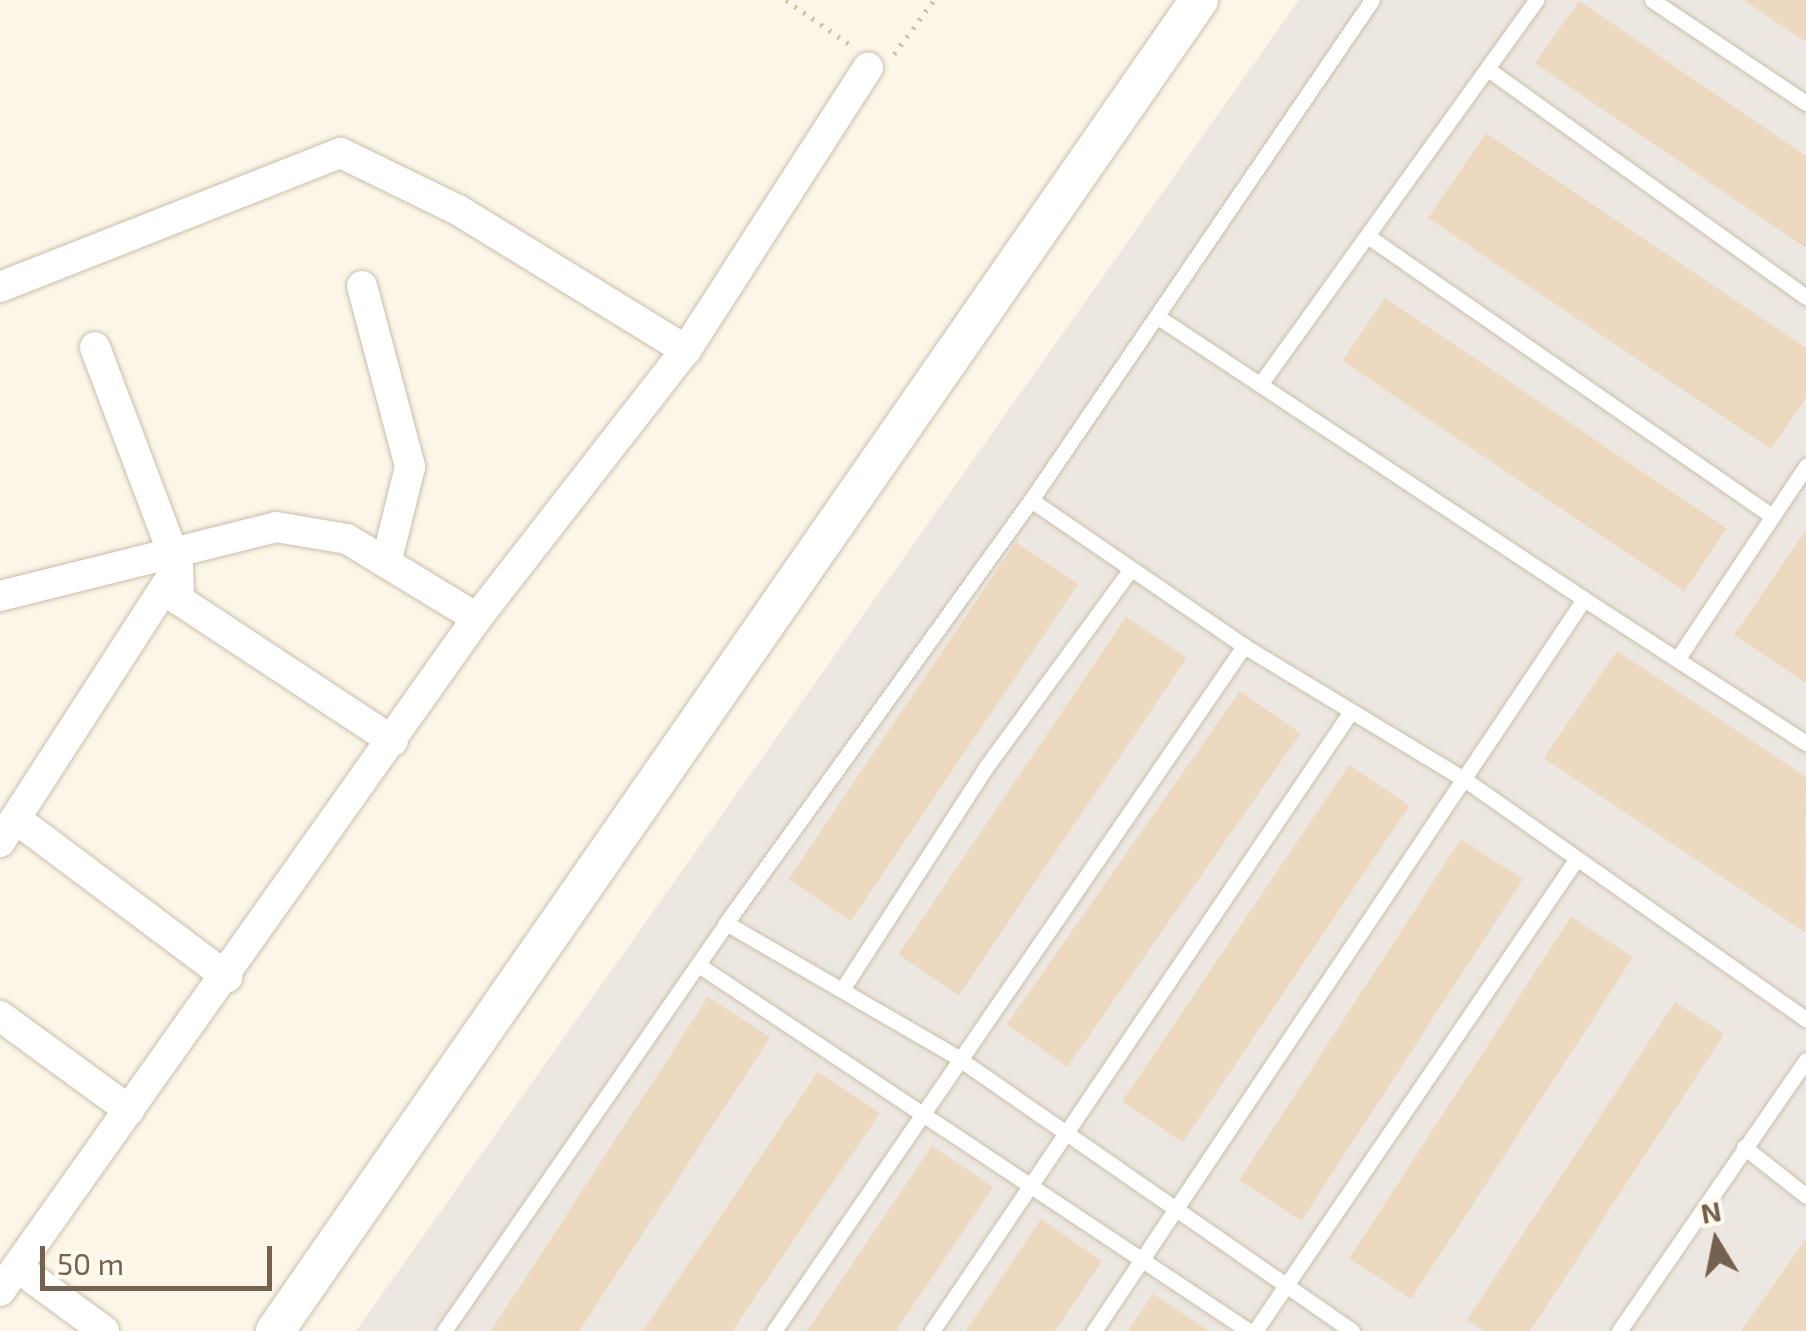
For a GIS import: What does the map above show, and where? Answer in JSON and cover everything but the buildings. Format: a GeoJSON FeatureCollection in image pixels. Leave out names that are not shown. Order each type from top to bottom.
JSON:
{"type":"FeatureCollection","features":[{"type":"Feature","properties":{"kind":"street"},"geometry":{"type":"LineString","coordinates":[[275,1331],[1199,0]]}},
{"type":"Feature","properties":{"kind":"street"},"geometry":{"type":"LineString","coordinates":[[104,1331],[8,1279],[228,978],[477,618],[686,350],[870,62]]}},
{"type":"Feature","properties":{"kind":"street"},"geometry":{"type":"LineString","coordinates":[[0,287],[340,153],[458,210],[686,350]]}},
{"type":"Feature","properties":{"kind":"street"},"geometry":{"type":"LineString","coordinates":[[362,286],[410,467],[386,562]]}},
{"type":"Feature","properties":{"kind":"street"},"geometry":{"type":"LineString","coordinates":[[95,348],[174,559],[179,600],[393,741]]}},
{"type":"Feature","properties":{"kind":"street"},"geometry":{"type":"LineString","coordinates":[[0,596],[174,559],[276,527],[347,539],[477,618]]}},
{"type":"Feature","properties":{"kind":"street"},"geometry":{"type":"LineString","coordinates":[[174,559],[8,830],[228,978]]}},
{"type":"Feature","properties":{"kind":"street"},"geometry":{"type":"LineString","coordinates":[[0,1016],[129,1110]]}},
{"type":"Feature","properties":{"kind":"lane"},"geometry":{"type":"LineString","coordinates":[[444,1331],[703,968],[726,923],[1031,500],[1372,0]]}},
{"type":"Feature","properties":{"kind":"lane"},"geometry":{"type":"LineString","coordinates":[[1262,383],[1536,0]]}},
{"type":"Feature","properties":{"kind":"lane"},"geometry":{"type":"LineString","coordinates":[[1652,0],[1806,102]]}},
{"type":"Feature","properties":{"kind":"lane"},"geometry":{"type":"LineString","coordinates":[[1489,70],[1806,297]]}},
{"type":"Feature","properties":{"kind":"lane"},"geometry":{"type":"LineString","coordinates":[[1369,237],[1772,516]]}},
{"type":"Feature","properties":{"kind":"lane"},"geometry":{"type":"LineString","coordinates":[[1158,317],[1806,743]]}},
{"type":"Feature","properties":{"kind":"lane"},"geometry":{"type":"LineString","coordinates":[[1678,658],[1806,466]]}},
{"type":"Feature","properties":{"kind":"lane"},"geometry":{"type":"LineString","coordinates":[[1031,500],[1244,646],[1350,714],[1464,779],[1806,1019]]}},
{"type":"Feature","properties":{"kind":"lane"},"geometry":{"type":"LineString","coordinates":[[844,985],[976,782],[1130,570]]}},
{"type":"Feature","properties":{"kind":"lane"},"geometry":{"type":"LineString","coordinates":[[1094,1331],[1182,1210],[1584,599]]}},
{"type":"Feature","properties":{"kind":"lane"},"geometry":{"type":"LineString","coordinates":[[774,1331],[955,1056],[1244,646]]}},
{"type":"Feature","properties":{"kind":"lane"},"geometry":{"type":"LineString","coordinates":[[932,1331],[1030,1184],[1072,1134],[1350,714]]}},
{"type":"Feature","properties":{"kind":"lane"},"geometry":{"type":"LineString","coordinates":[[703,968],[923,1109],[1252,1331],[1287,1286],[1576,861]]}},
{"type":"Feature","properties":{"kind":"lane"},"geometry":{"type":"LineString","coordinates":[[726,923],[844,985],[955,1056],[1352,1331]]}},
{"type":"Feature","properties":{"kind":"lane"},"geometry":{"type":"LineString","coordinates":[[1619,1331],[1806,1060]]}},
{"type":"Feature","properties":{"kind":"lane"},"geometry":{"type":"LineString","coordinates":[[1744,1147],[1806,1196]]}},
{"type":"Feature","properties":{"kind":"path"},"geometry":{"type":"LineString","coordinates":[[786,0],[870,62],[934,0]]}},
{"type":"Feature","properties":{"kind":"shaded area"},"geometry":{"type":"Polygon","coordinates":[[[1299,0],[1806,0],[1806,1331],[356,1331],[1299,0]]]}}]}
